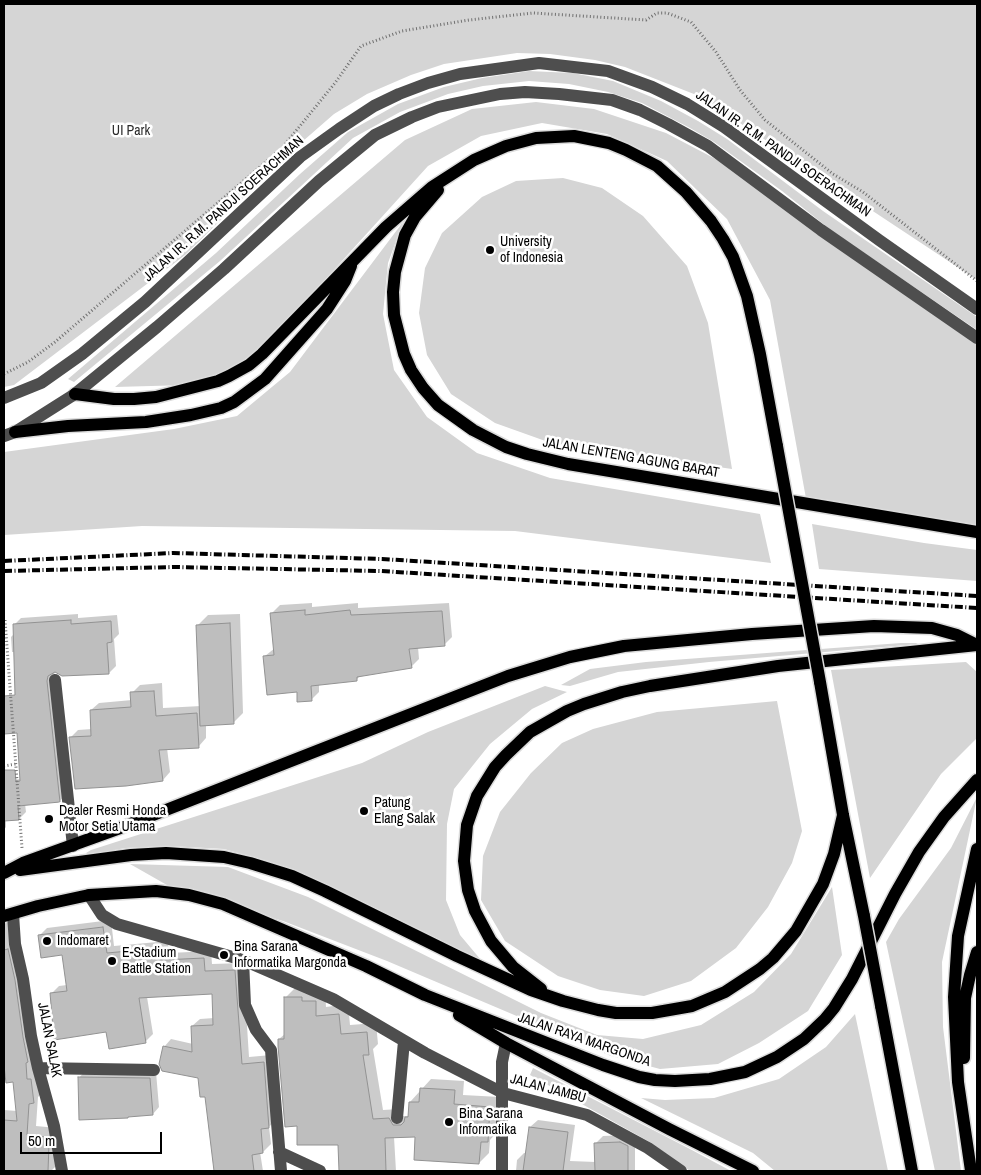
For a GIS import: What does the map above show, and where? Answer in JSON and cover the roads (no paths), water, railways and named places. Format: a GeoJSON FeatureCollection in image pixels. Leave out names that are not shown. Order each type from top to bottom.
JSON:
{"type":"FeatureCollection","features":[{"type":"Feature","properties":{"kind":"main road"},"geometry":{"type":"LineString","coordinates":[[75,394],[114,399],[156,397],[218,381],[249,365],[401,213],[432,187],[488,153],[521,141],[556,136],[574,136],[609,143],[626,150],[657,166],[670,177],[711,221],[733,257],[753,318],[844,815],[912,1171]]}},
{"type":"Feature","properties":{"kind":"main road","name":"JALAN LENTENG AGUNG BARAT"},"geometry":{"type":"LineString","coordinates":[[459,169],[415,217],[405,235],[398,255],[393,292],[398,334],[411,370],[423,388],[452,417],[490,440],[546,459],[616,473],[977,532]]}},
{"type":"Feature","properties":{"kind":"main road"},"geometry":{"type":"LineString","coordinates":[[10,434],[68,426],[146,422],[221,408],[234,402],[265,379],[327,309],[346,281],[352,264]]}},
{"type":"Feature","properties":{"kind":"main road"},"geometry":{"type":"LineString","coordinates":[[4,873],[23,863],[73,846],[508,676],[570,657],[624,646],[752,634],[874,626],[932,628],[957,635],[977,645]]}},
{"type":"Feature","properties":{"kind":"main road"},"geometry":{"type":"LineString","coordinates":[[563,1001],[528,980],[491,941],[475,911],[465,875],[467,825],[474,803],[486,779],[520,740],[530,732],[567,711],[603,698],[640,688],[778,666],[977,645]]}},
{"type":"Feature","properties":{"kind":"main road","name":"JALAN RAYA MARGONDA"},"geometry":{"type":"LineString","coordinates":[[8,915],[38,906],[89,895],[156,891],[188,895],[224,904],[366,966],[425,995],[553,1046],[639,1077],[693,1081],[728,1076],[753,1069],[799,1043],[814,1030],[834,1008],[852,980],[895,894],[919,852],[944,817],[977,780]]}},
{"type":"Feature","properties":{"kind":"main road"},"geometry":{"type":"LineString","coordinates":[[4,873],[116,857],[158,854],[224,857],[292,876],[504,979],[563,1001],[616,1013],[652,1013],[692,1006],[725,992],[742,982],[773,958],[806,917],[825,878],[834,854],[844,815]]}},
{"type":"Feature","properties":{"kind":"main road"},"geometry":{"type":"LineString","coordinates":[[971,1171],[958,1082],[954,988],[958,936],[977,849]]}},
{"type":"Feature","properties":{"kind":"main road"},"geometry":{"type":"LineString","coordinates":[[965,1137],[965,998],[977,952]]}},
{"type":"Feature","properties":{"kind":"main road"},"geometry":{"type":"LineString","coordinates":[[425,995],[506,1043],[753,1171]]}},
{"type":"Feature","properties":{"kind":"street","name":"JALAN IR. R.M. PANDJI SOERACHMAN"},"geometry":{"type":"LineString","coordinates":[[4,398],[41,383],[82,354],[145,302],[300,158],[339,128],[374,106],[428,83],[460,74],[539,63],[608,71],[652,87],[687,104],[724,127],[878,240],[977,309]]}},
{"type":"Feature","properties":{"kind":"street"},"geometry":{"type":"LineString","coordinates":[[10,434],[75,394],[157,327],[224,269],[319,181],[376,135],[412,117],[438,107],[500,94],[525,92],[612,100],[640,110],[668,124],[708,146],[821,230],[977,338]]}},
{"type":"Feature","properties":{"kind":"street"},"geometry":{"type":"LineString","coordinates":[[55,680],[73,846]]}},
{"type":"Feature","properties":{"kind":"street"},"geometry":{"type":"LineString","coordinates":[[89,895],[102,915],[117,924],[243,960],[245,1005],[256,1030],[271,1050],[281,1171]]}},
{"type":"Feature","properties":{"kind":"street","name":"JALAN SALAK"},"geometry":{"type":"LineString","coordinates":[[8,915],[23,979],[27,1012],[38,1068],[54,1126],[62,1171]]}},
{"type":"Feature","properties":{"kind":"street","name":"JALAN JAMBU"},"geometry":{"type":"LineString","coordinates":[[243,960],[333,999],[404,1041],[502,1093],[586,1115],[648,1148],[681,1171]]}},
{"type":"Feature","properties":{"kind":"street"},"geometry":{"type":"LineString","coordinates":[[397,1118],[404,1041]]}},
{"type":"Feature","properties":{"kind":"street"},"geometry":{"type":"LineString","coordinates":[[502,1171],[502,1062],[506,1043]]}},
{"type":"Feature","properties":{"kind":"street"},"geometry":{"type":"LineString","coordinates":[[38,1068],[154,1070]]}},
{"type":"Feature","properties":{"kind":"street"},"geometry":{"type":"LineString","coordinates":[[280,1152],[320,1171]]}},
{"type":"Feature","properties":{"kind":"railway"},"geometry":{"type":"LineString","coordinates":[[4,561],[173,553],[382,559],[977,596]]}},
{"type":"Feature","properties":{"kind":"railway"},"geometry":{"type":"LineString","coordinates":[[4,571],[174,567],[381,571],[977,608]]}},
{"type":"Feature","properties":{"kind":"place","name":"University of Indonesia"},"geometry":{"type":"Point","coordinates":[490,250]}},
{"type":"Feature","properties":{"kind":"place","name":"Patung Elang Salak"},"geometry":{"type":"Point","coordinates":[364,811]}},
{"type":"Feature","properties":{"kind":"place","name":"Dealer Resmi Honda Motor Setia Utama"},"geometry":{"type":"Point","coordinates":[49,819]}},
{"type":"Feature","properties":{"kind":"place","name":"Indomaret"},"geometry":{"type":"Point","coordinates":[47,941]}},
{"type":"Feature","properties":{"kind":"place","name":"Bina Sarana Informatika Margonda"},"geometry":{"type":"Point","coordinates":[224,955]}},
{"type":"Feature","properties":{"kind":"place","name":"E-Stadium Battle Station"},"geometry":{"type":"Point","coordinates":[112,961]}},
{"type":"Feature","properties":{"kind":"place","name":"Bina Sarana Informatika"},"geometry":{"type":"Point","coordinates":[449,1122]}},
{"type":"Feature","properties":{"kind":"park label","name":"UI Park"},"geometry":{"type":"Point","coordinates":[131,131]}}]}
